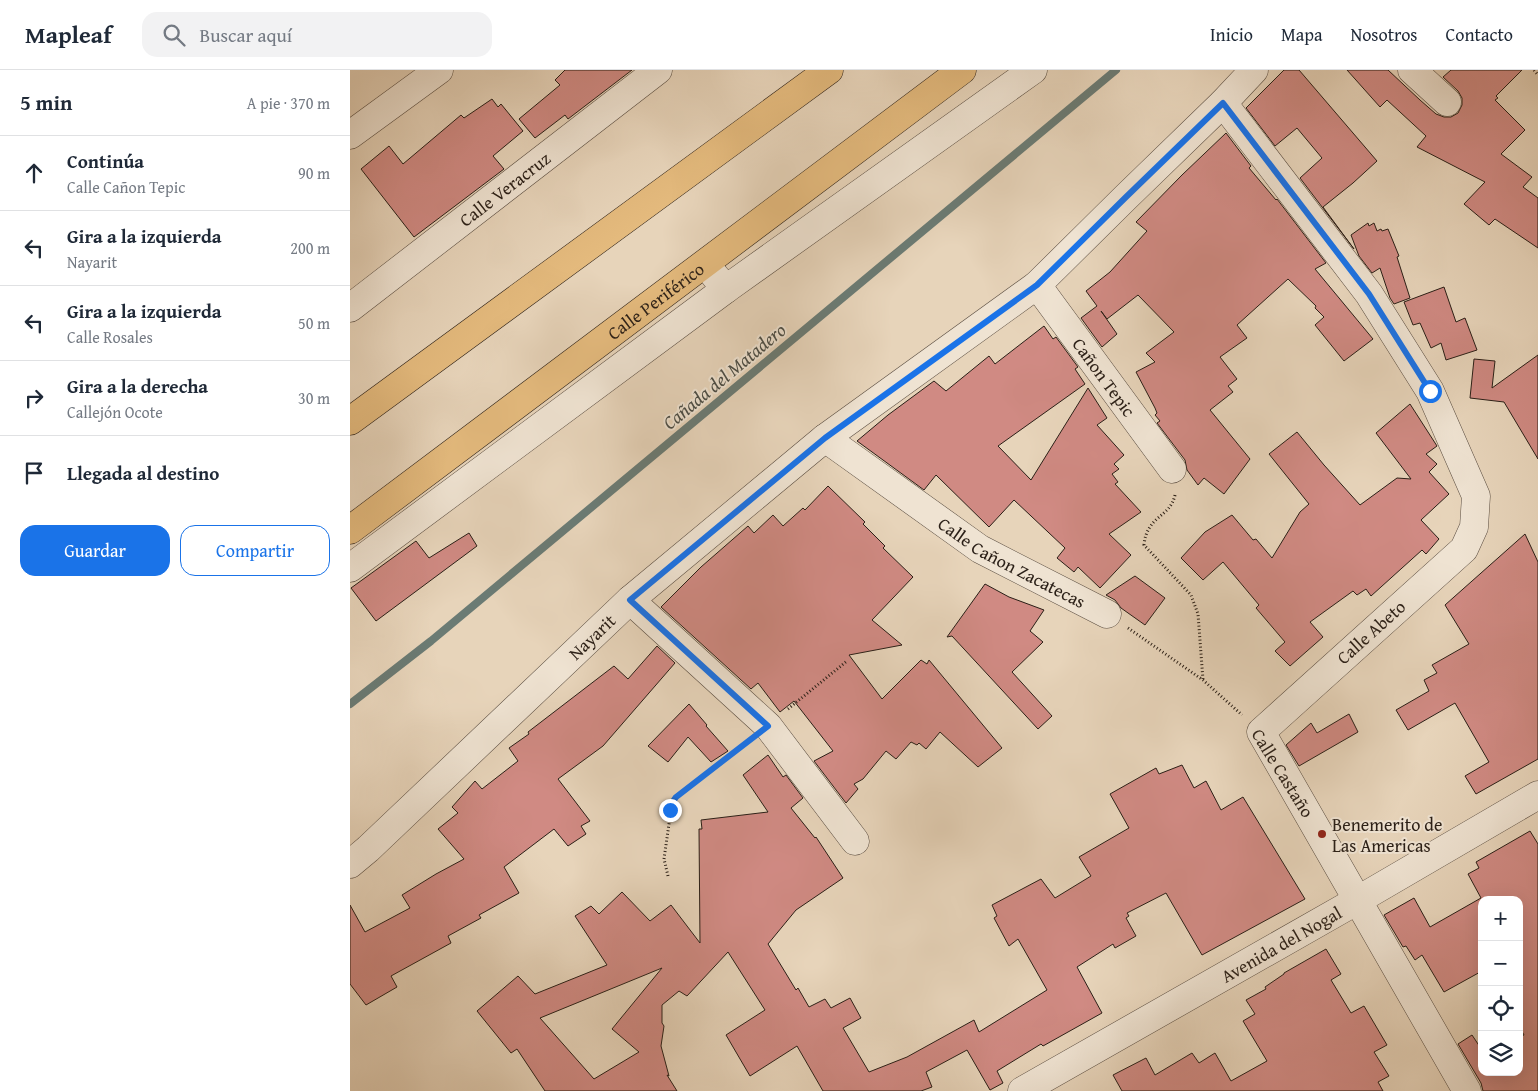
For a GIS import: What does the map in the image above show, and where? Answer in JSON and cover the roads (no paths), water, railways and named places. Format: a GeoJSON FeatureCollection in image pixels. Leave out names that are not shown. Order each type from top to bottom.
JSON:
{"type":"FeatureCollection","features":[{"type":"Feature","properties":{"kind":"highway"},"geometry":{"type":"LineString","coordinates":[[350,421],[829,70]]}},
{"type":"Feature","properties":{"kind":"highway","name":"Calle Periférico"},"geometry":{"type":"LineString","coordinates":[[350,530],[962,70]]}},
{"type":"Feature","properties":{"kind":"street"},"geometry":{"type":"LineString","coordinates":[[350,135],[439,70]]}},
{"type":"Feature","properties":{"kind":"street","name":"Calle Veracruz"},"geometry":{"type":"LineString","coordinates":[[350,308],[658,70]]}},
{"type":"Feature","properties":{"kind":"street"},"geometry":{"type":"LineString","coordinates":[[350,568],[726,289],[1033,70]]}},
{"type":"Feature","properties":{"kind":"street","name":"Nayarit"},"geometry":{"type":"LineString","coordinates":[[350,864],[368,850],[630,600],[825,438],[1037,285],[1223,103],[1254,70]]}},
{"type":"Feature","properties":{"kind":"street"},"geometry":{"type":"LineString","coordinates":[[1412,70],[1446,102]]}},
{"type":"Feature","properties":{"kind":"street","name":"Calle Abeto"},"geometry":{"type":"LineString","coordinates":[[1223,103],[1369,294],[1430,391],[1476,496],[1474,526],[1464,549],[1261,732]]}},
{"type":"Feature","properties":{"kind":"street"},"geometry":{"type":"LineString","coordinates":[[705,263],[726,289]]}},
{"type":"Feature","properties":{"kind":"street","name":"Cañon Tepic"},"geometry":{"type":"LineString","coordinates":[[1037,285],[1172,469]]}},
{"type":"Feature","properties":{"kind":"street","name":"Calle Cañon Zacatecas"},"geometry":{"type":"LineString","coordinates":[[825,438],[980,549],[1107,614]]}},
{"type":"Feature","properties":{"kind":"street"},"geometry":{"type":"LineString","coordinates":[[630,600],[768,726],[855,841]]}},
{"type":"Feature","properties":{"kind":"street","name":"Calle Castaño"},"geometry":{"type":"LineString","coordinates":[[1261,732],[1467,1091]]}},
{"type":"Feature","properties":{"kind":"street","name":"Avenida del Nogal"},"geometry":{"type":"LineString","coordinates":[[1022,1091],[1358,900],[1538,795]]}},
{"type":"Feature","properties":{"kind":"waterway","name":"Cañada del Matadero"},"geometry":{"type":"LineString","coordinates":[[350,704],[431,641],[1116,70]]}},
{"type":"Feature","properties":{"kind":"place","name":"Benemerito de Las Americas"},"geometry":{"type":"Point","coordinates":[1322,834]}}]}
